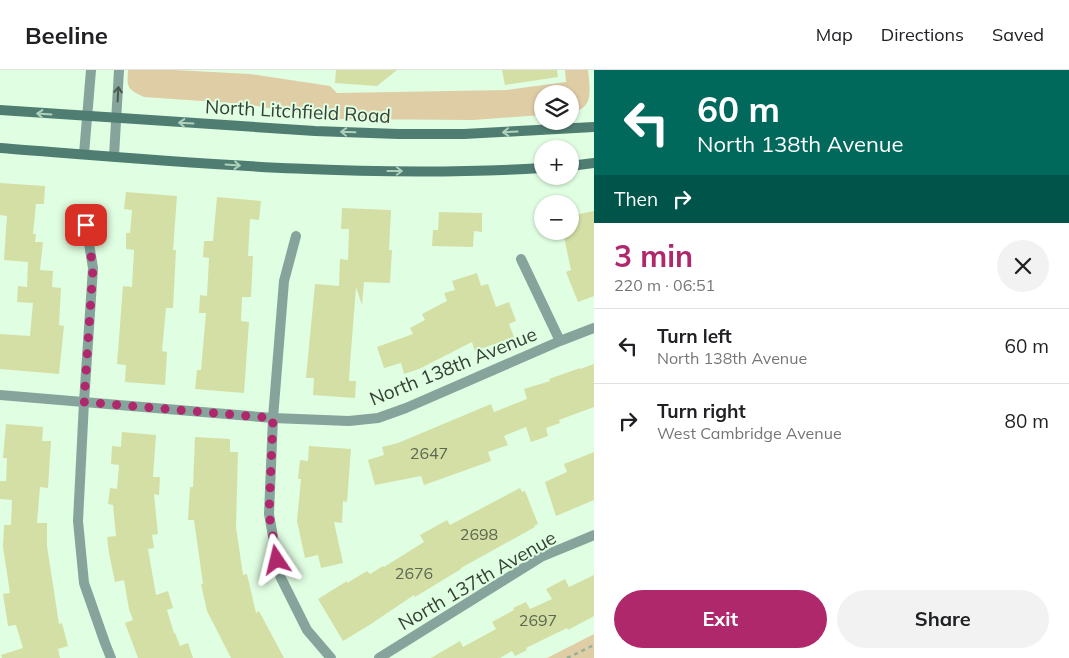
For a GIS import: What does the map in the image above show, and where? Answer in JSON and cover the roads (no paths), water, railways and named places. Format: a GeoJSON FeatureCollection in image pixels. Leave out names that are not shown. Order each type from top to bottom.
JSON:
{"type":"FeatureCollection","features":[{"type":"Feature","properties":{"kind":"main road","name":"North Litchfield Road"},"geometry":{"type":"LineString","coordinates":[[0,110],[116,119],[398,134],[484,133],[594,127]]}},
{"type":"Feature","properties":{"kind":"main road"},"geometry":{"type":"LineString","coordinates":[[0,148],[281,168],[361,171],[502,171],[534,169]]}},
{"type":"Feature","properties":{"kind":"main road"},"geometry":{"type":"LineString","coordinates":[[579,165],[594,163]]}},
{"type":"Feature","properties":{"kind":"street"},"geometry":{"type":"LineString","coordinates":[[84,154],[91,70]]}},
{"type":"Feature","properties":{"kind":"street"},"geometry":{"type":"LineString","coordinates":[[114,156],[119,70]]}},
{"type":"Feature","properties":{"kind":"street"},"geometry":{"type":"LineString","coordinates":[[86,225],[93,268],[78,521],[84,583],[111,658]]}},
{"type":"Feature","properties":{"kind":"street"},"geometry":{"type":"LineString","coordinates":[[296,236],[284,281],[273,418],[269,514],[280,576],[307,630],[331,658]]}},
{"type":"Feature","properties":{"kind":"street","name":"North 138th Avenue"},"geometry":{"type":"LineString","coordinates":[[521,259],[560,341]]}},
{"type":"Feature","properties":{"kind":"street","name":"North 138th Avenue"},"geometry":{"type":"LineString","coordinates":[[0,395],[273,418],[350,421],[378,418],[406,408],[594,328]]}},
{"type":"Feature","properties":{"kind":"street","name":"North 137th Avenue"},"geometry":{"type":"LineString","coordinates":[[379,658],[542,557],[594,535]]}}]}
